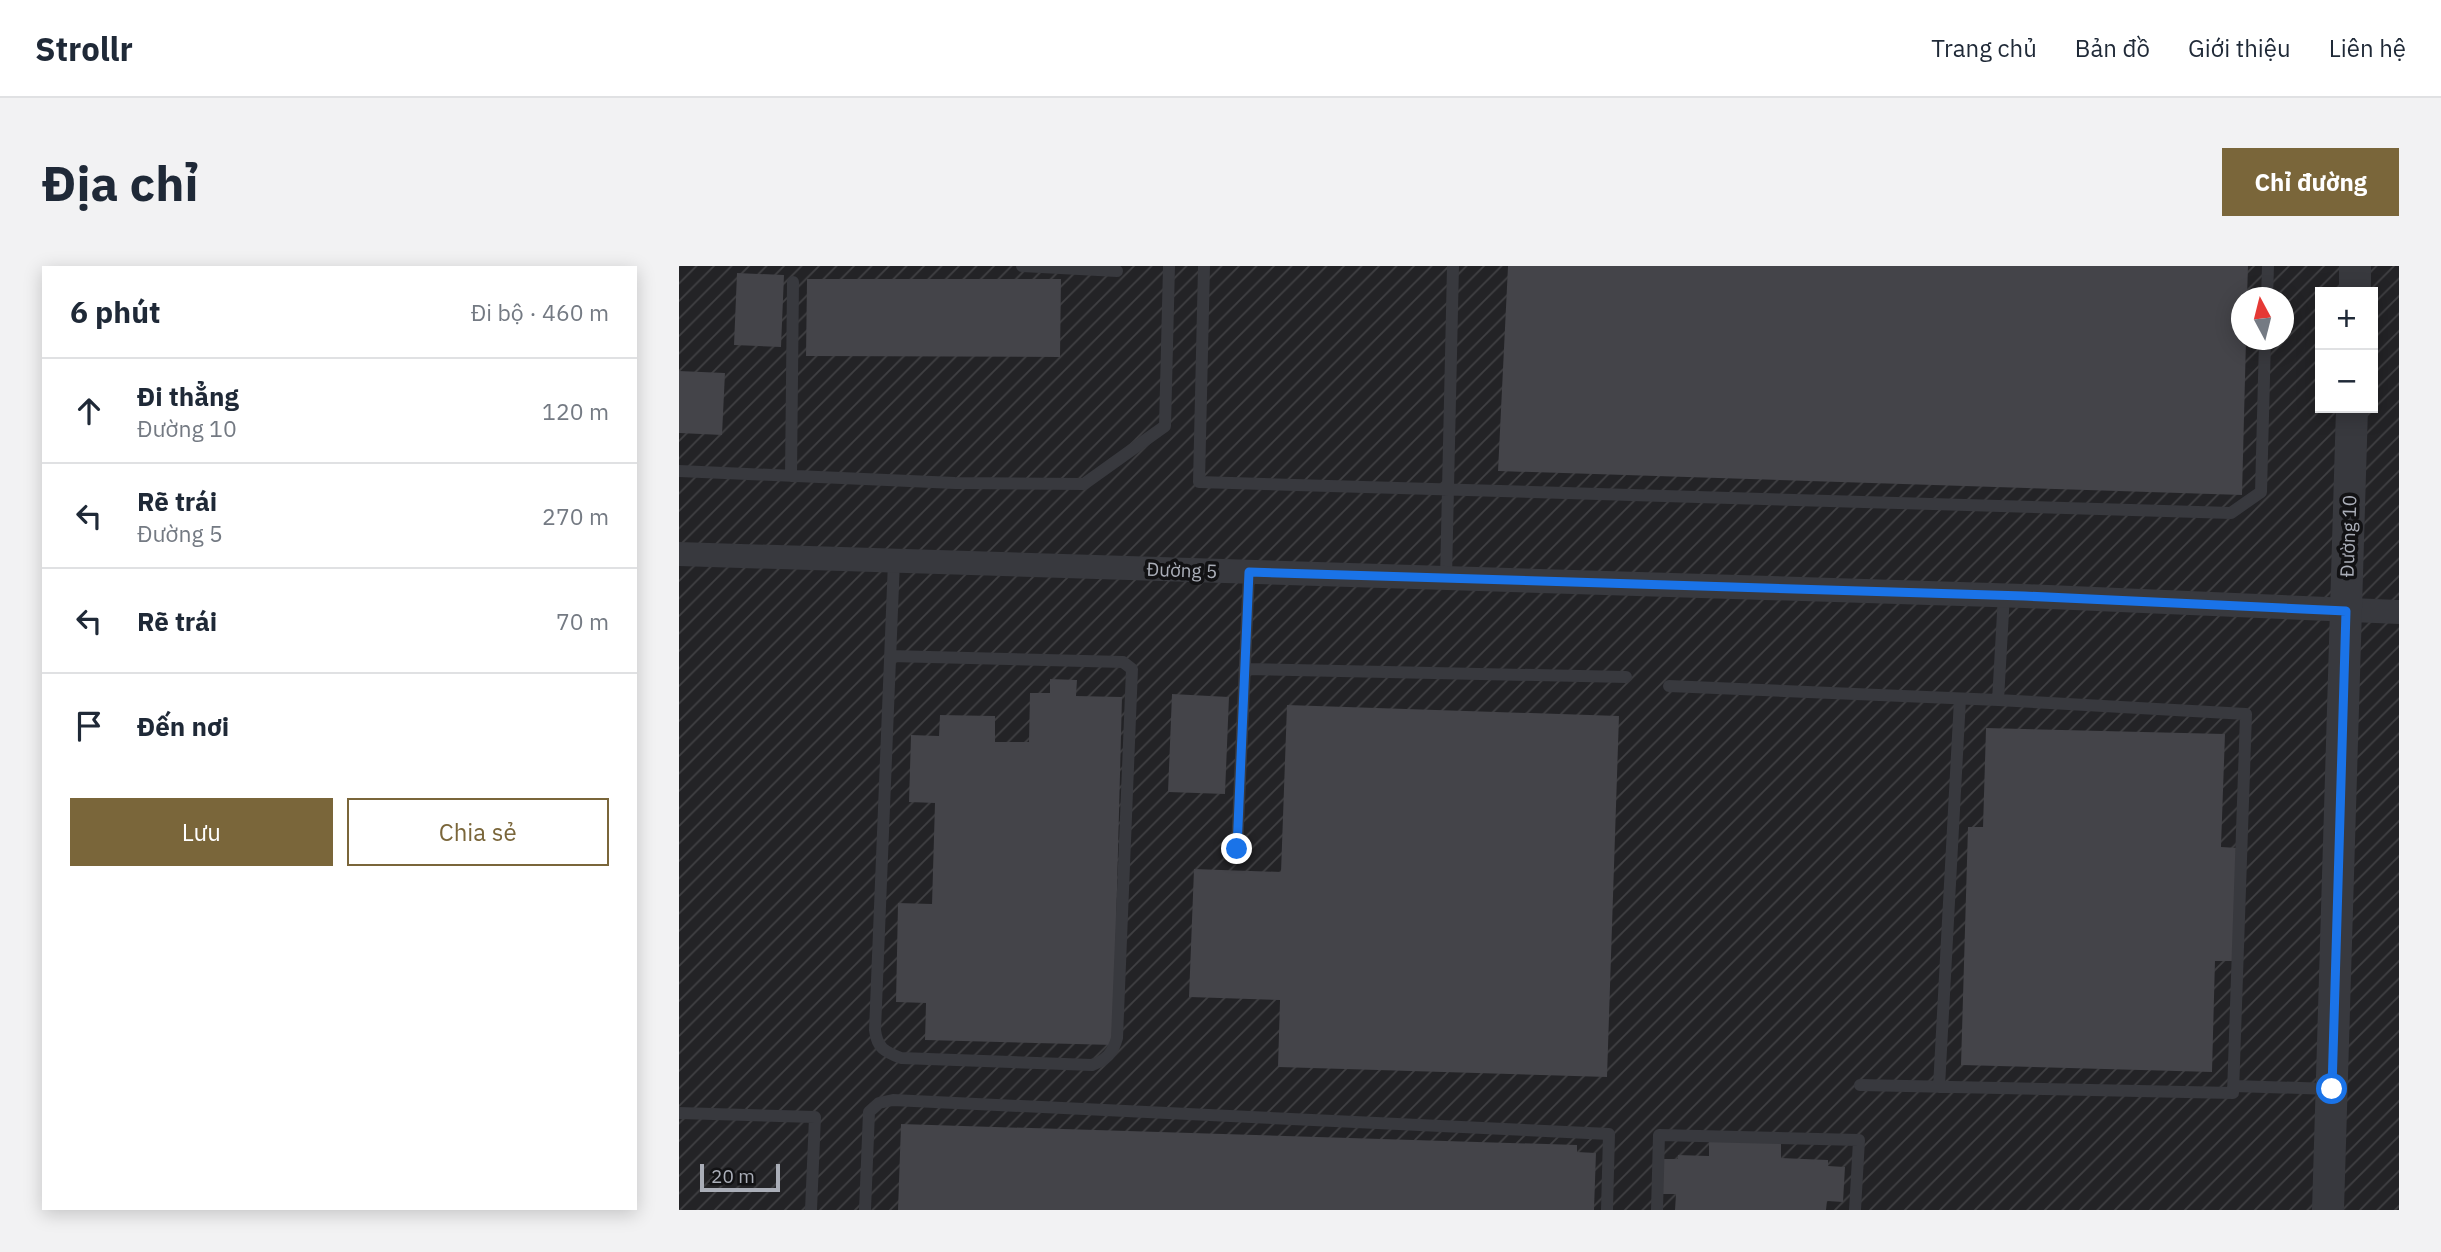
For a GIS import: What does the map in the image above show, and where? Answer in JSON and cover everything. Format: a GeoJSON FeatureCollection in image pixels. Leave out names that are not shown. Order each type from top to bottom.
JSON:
{"type":"FeatureCollection","features":[{"type":"Feature","properties":{"kind":"street"},"geometry":{"type":"LineString","coordinates":[[2355,266],[2355,287]]}},
{"type":"Feature","properties":{"kind":"street","name":"Đường 10"},"geometry":{"type":"LineString","coordinates":[[2328,1210],[2351,413]]}},
{"type":"Feature","properties":{"kind":"street","name":"Đường 5"},"geometry":{"type":"LineString","coordinates":[[679,554],[2004,595],[2399,612]]}},
{"type":"Feature","properties":{"kind":"lane"},"geometry":{"type":"LineString","coordinates":[[1022,266],[1117,271]]}},
{"type":"Feature","properties":{"kind":"lane"},"geometry":{"type":"LineString","coordinates":[[679,471],[1084,485],[1165,426],[1169,266]]}},
{"type":"Feature","properties":{"kind":"lane"},"geometry":{"type":"LineString","coordinates":[[1204,266],[1199,482],[2231,513],[2261,492],[2266,350]]}},
{"type":"Feature","properties":{"kind":"lane"},"geometry":{"type":"LineString","coordinates":[[1446,578],[1453,266]]}},
{"type":"Feature","properties":{"kind":"lane"},"geometry":{"type":"LineString","coordinates":[[2267,287],[2268,266]]}},
{"type":"Feature","properties":{"kind":"lane"},"geometry":{"type":"LineString","coordinates":[[791,476],[793,282]]}},
{"type":"Feature","properties":{"kind":"lane"},"geometry":{"type":"LineString","coordinates":[[890,656],[1123,662],[1132,669],[1117,1038],[1113,1051],[1103,1061],[1092,1065],[901,1058],[881,1048],[875,1030],[890,656],[894,561]]}},
{"type":"Feature","properties":{"kind":"lane"},"geometry":{"type":"LineString","coordinates":[[1237,849],[1249,572]]}},
{"type":"Feature","properties":{"kind":"lane"},"geometry":{"type":"LineString","coordinates":[[1998,700],[2004,595]]}},
{"type":"Feature","properties":{"kind":"lane"},"geometry":{"type":"LineString","coordinates":[[1244,669],[1626,677]]}},
{"type":"Feature","properties":{"kind":"lane"},"geometry":{"type":"LineString","coordinates":[[1669,687],[1998,700],[2246,714],[2233,1093],[1860,1085]]}},
{"type":"Feature","properties":{"kind":"lane"},"geometry":{"type":"LineString","coordinates":[[1939,1087],[1960,699]]}},
{"type":"Feature","properties":{"kind":"lane"},"geometry":{"type":"LineString","coordinates":[[2234,1086],[2332,1089]]}},
{"type":"Feature","properties":{"kind":"lane"},"geometry":{"type":"LineString","coordinates":[[865,1210],[869,1112],[879,1103],[893,1100],[1609,1134],[1607,1210]]}},
{"type":"Feature","properties":{"kind":"lane"},"geometry":{"type":"LineString","coordinates":[[679,1113],[815,1117],[811,1210]]}},
{"type":"Feature","properties":{"kind":"lane"},"geometry":{"type":"LineString","coordinates":[[1657,1210],[1659,1135],[1859,1140],[1855,1210]]}},
{"type":"Feature","properties":{"kind":"shaded area"},"geometry":{"type":"Polygon","coordinates":[[[679,266],[2399,266],[2399,1210],[679,1210],[679,266]]]}},
{"type":"Feature","properties":{"kind":"building"},"geometry":{"type":"Polygon","coordinates":[[[1508,266],[2248,266],[2247,287],[2231,287],[2231,350],[2246,350],[2242,495],[1498,471],[1508,266]]]}},
{"type":"Feature","properties":{"kind":"building"},"geometry":{"type":"Polygon","coordinates":[[[737,273],[784,275],[781,347],[734,345],[737,273]]]}},
{"type":"Feature","properties":{"kind":"building"},"geometry":{"type":"Polygon","coordinates":[[[807,279],[1061,279],[1060,357],[806,356],[807,279]]]}},
{"type":"Feature","properties":{"kind":"building"},"geometry":{"type":"Polygon","coordinates":[[[679,371],[725,373],[722,435],[679,433],[679,371]]]}},
{"type":"Feature","properties":{"kind":"building"},"geometry":{"type":"Polygon","coordinates":[[[1050,679],[1077,680],[1076,696],[1122,697],[1113,1045],[925,1040],[926,1003],[896,1002],[898,903],[932,904],[935,803],[909,802],[911,735],[939,736],[940,715],[995,716],[995,742],[1029,742],[1030,693],[1050,693],[1050,679]]]}},
{"type":"Feature","properties":{"kind":"building"},"geometry":{"type":"Polygon","coordinates":[[[1172,694],[1229,697],[1225,794],[1168,792],[1172,694]]]}},
{"type":"Feature","properties":{"kind":"building"},"geometry":{"type":"Polygon","coordinates":[[[1287,705],[1619,716],[1607,1077],[1278,1067],[1280,1000],[1189,997],[1194,869],[1281,872],[1287,705]]]}},
{"type":"Feature","properties":{"kind":"building"},"geometry":{"type":"Polygon","coordinates":[[[1986,728],[2225,734],[2221,847],[2238,848],[2234,961],[2215,961],[2212,1072],[1961,1065],[1968,827],[1983,827],[1986,728]]]}},
{"type":"Feature","properties":{"kind":"building"},"geometry":{"type":"Polygon","coordinates":[[[901,1124],[1577,1145],[1577,1152],[1596,1153],[1594,1210],[898,1210],[901,1124]]]}},
{"type":"Feature","properties":{"kind":"building"},"geometry":{"type":"Polygon","coordinates":[[[1709,1141],[1781,1143],[1781,1158],[1828,1160],[1828,1166],[1845,1167],[1843,1202],[1827,1201],[1826,1210],[1675,1210],[1676,1194],[1660,1194],[1661,1159],[1678,1159],[1678,1155],[1709,1156],[1709,1141]]]}},
{"type":"Feature","properties":{"kind":"route"},"geometry":{"type":"LineString","coordinates":[[1237,849],[1249,572],[2024,596],[2346,611],[2332,1089]]}}]}
